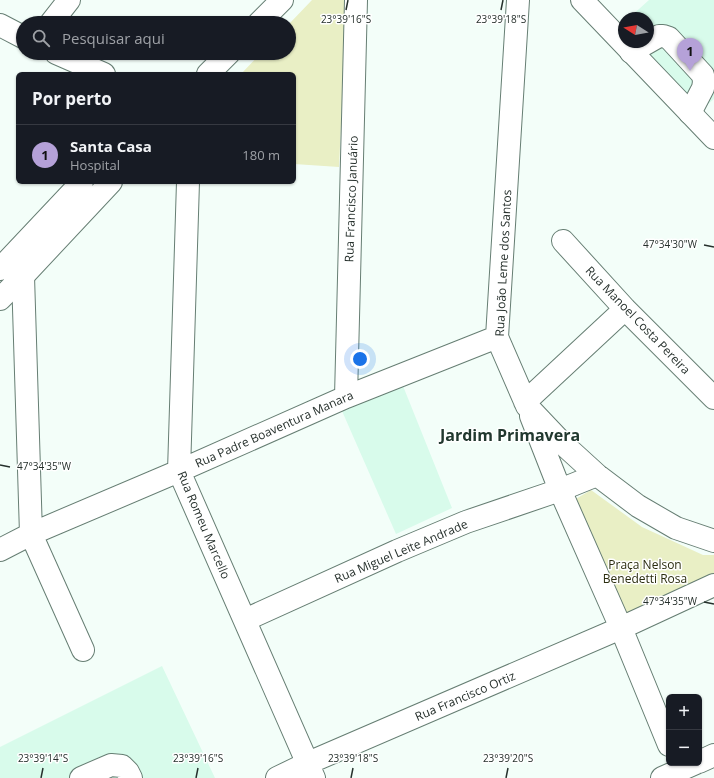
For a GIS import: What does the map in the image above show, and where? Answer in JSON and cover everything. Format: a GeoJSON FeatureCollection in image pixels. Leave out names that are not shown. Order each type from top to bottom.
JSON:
{"type":"FeatureCollection","features":[{"type":"Feature","properties":{"kind":"street"},"geometry":{"type":"LineString","coordinates":[[56,16],[69,0]]}},
{"type":"Feature","properties":{"kind":"street"},"geometry":{"type":"LineString","coordinates":[[266,16],[282,0]]}},
{"type":"Feature","properties":{"kind":"street","name":"Rua Francisco Januário"},"geometry":{"type":"LineString","coordinates":[[346,397],[356,0]]}},
{"type":"Feature","properties":{"kind":"street","name":"Rua João Leme dos Santos"},"geometry":{"type":"LineString","coordinates":[[518,0],[497,337],[526,404],[563,444],[597,475],[638,506],[676,528],[714,541]]}},
{"type":"Feature","properties":{"kind":"street"},"geometry":{"type":"LineString","coordinates":[[591,3],[631,52],[706,125]]}},
{"type":"Feature","properties":{"kind":"street"},"geometry":{"type":"LineString","coordinates":[[0,25],[16,33]]}},
{"type":"Feature","properties":{"kind":"street"},"geometry":{"type":"LineString","coordinates":[[631,52],[659,36],[669,38],[703,75],[706,125]]}},
{"type":"Feature","properties":{"kind":"street"},"geometry":{"type":"LineString","coordinates":[[72,60],[99,72]]}},
{"type":"Feature","properties":{"kind":"street"},"geometry":{"type":"LineString","coordinates":[[210,72],[222,60]]}},
{"type":"Feature","properties":{"kind":"street"},"geometry":{"type":"LineString","coordinates":[[0,299],[23,276],[65,215],[81,184]]}},
{"type":"Feature","properties":{"kind":"street"},"geometry":{"type":"LineString","coordinates":[[0,269],[65,215],[108,184]]}},
{"type":"Feature","properties":{"kind":"street","name":"Rua Romeu Marcello"},"geometry":{"type":"LineString","coordinates":[[188,184],[179,471],[311,771]]}},
{"type":"Feature","properties":{"kind":"street","name":"Rua Manoel Costa Pereira"},"geometry":{"type":"LineString","coordinates":[[563,241],[625,308],[714,398]]}},
{"type":"Feature","properties":{"kind":"street"},"geometry":{"type":"LineString","coordinates":[[23,276],[31,534],[84,650]]}},
{"type":"Feature","properties":{"kind":"street"},"geometry":{"type":"LineString","coordinates":[[625,308],[526,404],[560,490],[621,628],[666,738]]}},
{"type":"Feature","properties":{"kind":"street","name":"Rua Padre Boaventura Manara"},"geometry":{"type":"LineString","coordinates":[[0,550],[31,534],[179,471],[346,397],[497,337]]}},
{"type":"Feature","properties":{"kind":"street","name":"Rua Miguel Leite Andrade"},"geometry":{"type":"LineString","coordinates":[[245,620],[411,545],[466,522],[560,490],[597,475]]}},
{"type":"Feature","properties":{"kind":"street"},"geometry":{"type":"LineString","coordinates":[[621,628],[714,585]]}},
{"type":"Feature","properties":{"kind":"street","name":"Rua Francisco Ortiz"},"geometry":{"type":"LineString","coordinates":[[277,778],[311,771],[621,628]]}},
{"type":"Feature","properties":{"kind":"street"},"geometry":{"type":"LineString","coordinates":[[702,761],[714,755]]}},
{"type":"Feature","properties":{"kind":"street"},"geometry":{"type":"LineString","coordinates":[[81,778],[111,765],[122,766],[131,778]]}},
{"type":"Feature","properties":{"kind":"shaded area"},"geometry":{"type":"Polygon","coordinates":[[[649,0],[714,0],[714,99],[702,109],[644,48],[654,48],[654,12],[636,12],[649,0]]]}},
{"type":"Feature","properties":{"kind":"shaded area"},"geometry":{"type":"Polygon","coordinates":[[[403,386],[452,508],[396,534],[342,411],[403,386]]]}},
{"type":"Feature","properties":{"kind":"shaded area"},"geometry":{"type":"Polygon","coordinates":[[[162,666],[215,778],[0,778],[0,747],[162,666]]]}},
{"type":"Feature","properties":{"kind":"green space"},"geometry":{"type":"Polygon","coordinates":[[[312,0],[347,0],[339,167],[296,164],[296,72],[243,72],[254,60],[296,60],[296,17],[312,0]]]}},
{"type":"Feature","properties":{"kind":"green space","name":"Praça Nelson Benedetti Rosa"},"geometry":{"type":"Polygon","coordinates":[[[591,490],[642,527],[703,555],[714,555],[714,582],[625,622],[574,500],[591,490]]]}},
{"type":"Feature","properties":{"kind":"place","name":"Santa Casa"},"geometry":{"type":"Point","coordinates":[690,71]}},
{"type":"Feature","properties":{"kind":"district","name":"Jardim Primavera"},"geometry":{"type":"Point","coordinates":[510,435]}}]}
